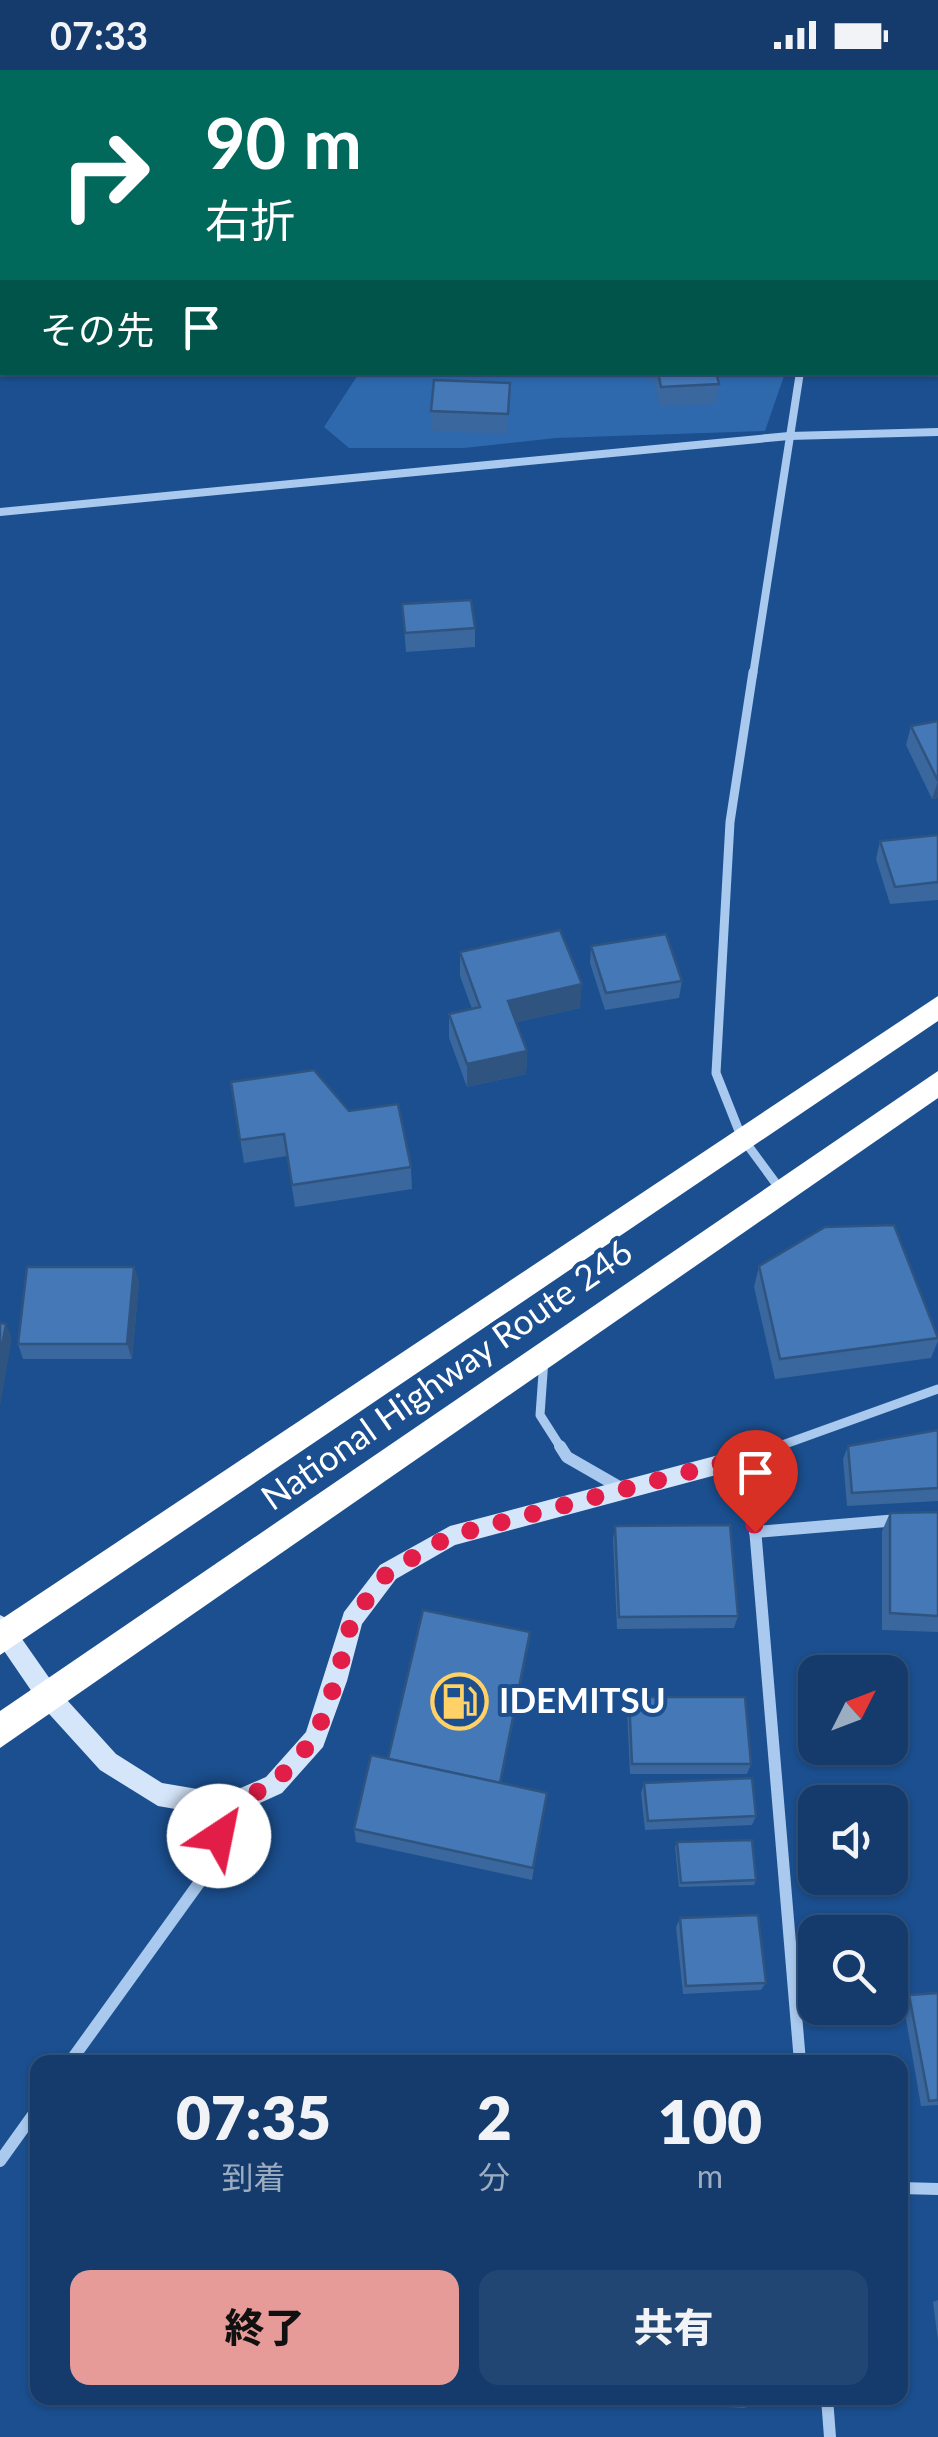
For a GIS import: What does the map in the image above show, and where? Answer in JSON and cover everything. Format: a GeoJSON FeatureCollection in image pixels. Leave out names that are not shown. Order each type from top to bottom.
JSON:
{"type":"FeatureCollection","features":[{"type":"Feature","properties":{"kind":"highway","name":"National Highway Route 246"},"geometry":{"type":"LineString","coordinates":[[2,1633],[938,1006]]}},
{"type":"Feature","properties":{"kind":"highway","name":"National Highway Route 246"},"geometry":{"type":"LineString","coordinates":[[0,1731],[938,1083]]}},
{"type":"Feature","properties":{"kind":"street"},"geometry":{"type":"LineString","coordinates":[[780,1189],[742,1136],[716,1073],[730,822],[799,375]]}},
{"type":"Feature","properties":{"kind":"street"},"geometry":{"type":"LineString","coordinates":[[0,512],[789,436],[938,432]]}},
{"type":"Feature","properties":{"kind":"street"},"geometry":{"type":"LineString","coordinates":[[544,1358],[540,1415],[567,1457],[623,1490]]}},
{"type":"Feature","properties":{"kind":"street"},"geometry":{"type":"LineString","coordinates":[[2,1633],[49,1697],[108,1762],[158,1794],[227,1806],[274,1784],[315,1738],[336,1681],[352,1619],[388,1572],[450,1536],[748,1456],[938,1389]]}},
{"type":"Feature","properties":{"kind":"street"},"geometry":{"type":"LineString","coordinates":[[748,1456],[799,2055]]}},
{"type":"Feature","properties":{"kind":"street"},"geometry":{"type":"LineString","coordinates":[[755,1532],[920,1518]]}},
{"type":"Feature","properties":{"kind":"street"},"geometry":{"type":"LineString","coordinates":[[75,2055],[212,1865],[227,1806]]}},
{"type":"Feature","properties":{"kind":"street"},"geometry":{"type":"LineString","coordinates":[[0,2161],[30,2119]]}},
{"type":"Feature","properties":{"kind":"street"},"geometry":{"type":"LineString","coordinates":[[908,2188],[938,2189]]}},
{"type":"Feature","properties":{"kind":"street"},"geometry":{"type":"LineString","coordinates":[[828,2405],[830,2437]]}},
{"type":"Feature","properties":{"kind":"shaded area"},"geometry":{"type":"Polygon","coordinates":[[[358,375],[784,375],[765,431],[556,438],[464,448],[349,448],[324,427],[358,375]]]}},
{"type":"Feature","properties":{"kind":"building"},"geometry":{"type":"Polygon","coordinates":[[[659,375],[717,375],[719,384],[661,387],[659,375]]]}},
{"type":"Feature","properties":{"kind":"building"},"geometry":{"type":"Polygon","coordinates":[[[434,380],[510,383],[508,414],[431,411],[434,380]]]}},
{"type":"Feature","properties":{"kind":"building"},"geometry":{"type":"Polygon","coordinates":[[[471,600],[475,628],[405,633],[402,604],[471,600]]]}},
{"type":"Feature","properties":{"kind":"building"},"geometry":{"type":"Polygon","coordinates":[[[938,721],[938,781],[911,726],[938,721]]]}},
{"type":"Feature","properties":{"kind":"building"},"geometry":{"type":"Polygon","coordinates":[[[938,835],[938,882],[895,887],[880,841],[938,835]]]}},
{"type":"Feature","properties":{"kind":"building"},"geometry":{"type":"Polygon","coordinates":[[[560,930],[582,984],[508,1001],[527,1051],[467,1064],[449,1014],[480,1007],[460,952],[560,930]]]}},
{"type":"Feature","properties":{"kind":"building"},"geometry":{"type":"Polygon","coordinates":[[[666,934],[682,981],[606,993],[591,946],[666,934]]]}},
{"type":"Feature","properties":{"kind":"building"},"geometry":{"type":"Polygon","coordinates":[[[314,1070],[349,1111],[398,1104],[411,1167],[292,1185],[284,1134],[240,1140],[231,1082],[314,1070]]]}},
{"type":"Feature","properties":{"kind":"building"},"geometry":{"type":"Polygon","coordinates":[[[894,1225],[938,1338],[780,1359],[759,1266],[825,1227],[894,1225]]]}},
{"type":"Feature","properties":{"kind":"building"},"geometry":{"type":"Polygon","coordinates":[[[27,1267],[134,1267],[127,1344],[18,1344],[27,1267]]]}},
{"type":"Feature","properties":{"kind":"building"},"geometry":{"type":"Polygon","coordinates":[[[0,1323],[6,1324],[0,1356],[0,1323]]]}},
{"type":"Feature","properties":{"kind":"building"},"geometry":{"type":"Polygon","coordinates":[[[938,1430],[938,1488],[852,1493],[848,1446],[938,1430]]]}},
{"type":"Feature","properties":{"kind":"building"},"geometry":{"type":"Polygon","coordinates":[[[938,1512],[938,1616],[890,1613],[890,1513],[938,1512]]]}},
{"type":"Feature","properties":{"kind":"building"},"geometry":{"type":"Polygon","coordinates":[[[730,1525],[738,1616],[619,1617],[615,1526],[730,1525]]]}},
{"type":"Feature","properties":{"kind":"building"},"geometry":{"type":"Polygon","coordinates":[[[423,1610],[530,1632],[500,1783],[388,1759],[423,1610]]]}},
{"type":"Feature","properties":{"kind":"building"},"geometry":{"type":"Polygon","coordinates":[[[629,1697],[745,1697],[751,1764],[632,1764],[629,1697]]]}},
{"type":"Feature","properties":{"kind":"building"},"geometry":{"type":"Polygon","coordinates":[[[371,1755],[547,1793],[533,1868],[354,1829],[371,1755]]]}},
{"type":"Feature","properties":{"kind":"building"},"geometry":{"type":"Polygon","coordinates":[[[752,1778],[756,1816],[648,1821],[644,1783],[752,1778]]]}},
{"type":"Feature","properties":{"kind":"building"},"geometry":{"type":"Polygon","coordinates":[[[752,1840],[756,1880],[681,1883],[677,1842],[752,1840]]]}},
{"type":"Feature","properties":{"kind":"building"},"geometry":{"type":"Polygon","coordinates":[[[758,1915],[766,1983],[686,1986],[680,1918],[758,1915]]]}},
{"type":"Feature","properties":{"kind":"building"},"geometry":{"type":"Polygon","coordinates":[[[938,1993],[938,2100],[929,2101],[909,1995],[938,1993]]]}},
{"type":"Feature","properties":{"kind":"place","name":"IDEMITSU"},"geometry":{"type":"Point","coordinates":[460,1701]}},
{"type":"Feature","properties":{"kind":"route"},"geometry":{"type":"LineString","coordinates":[[219,1836],[227,1806],[274,1784],[315,1738],[336,1681],[352,1619],[388,1572],[450,1536],[748,1456],[755,1532]]}}]}
